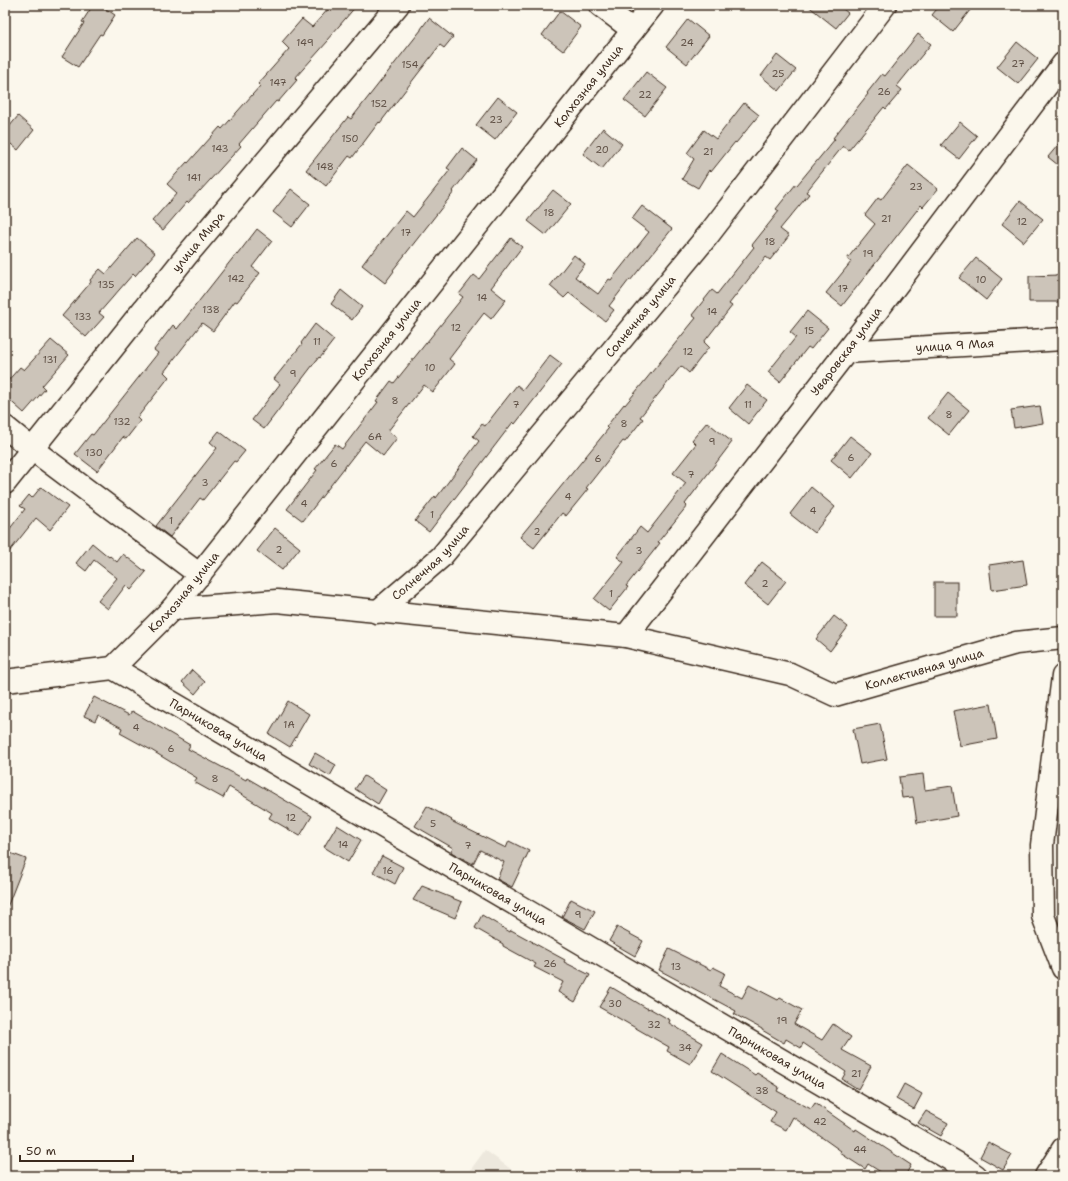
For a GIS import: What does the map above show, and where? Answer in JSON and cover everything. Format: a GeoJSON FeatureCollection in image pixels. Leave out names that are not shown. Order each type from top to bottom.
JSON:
{"type":"FeatureCollection","features":[{"type":"Feature","properties":{"kind":"street","name":"улица Мира"},"geometry":{"type":"LineString","coordinates":[[5,483],[187,255],[398,5]]}},
{"type":"Feature","properties":{"kind":"street"},"geometry":{"type":"LineString","coordinates":[[600,5],[633,30]]}},
{"type":"Feature","properties":{"kind":"street","name":"Колхозная улица"},"geometry":{"type":"LineString","coordinates":[[113,668],[172,609],[200,575],[653,5]]}},
{"type":"Feature","properties":{"kind":"street","name":"Солнечная улица"},"geometry":{"type":"LineString","coordinates":[[377,612],[441,557],[709,234],[885,5]]}},
{"type":"Feature","properties":{"kind":"street","name":"Уваровская улица"},"geometry":{"type":"LineString","coordinates":[[626,636],[846,352],[1063,64]]}},
{"type":"Feature","properties":{"kind":"street","name":"улица 9 Мая"},"geometry":{"type":"LineString","coordinates":[[846,352],[1063,339]]}},
{"type":"Feature","properties":{"kind":"street"},"geometry":{"type":"LineString","coordinates":[[5,427],[32,449],[200,575]]}},
{"type":"Feature","properties":{"kind":"street","name":"Коллективная улица"},"geometry":{"type":"LineString","coordinates":[[172,609],[277,601],[626,636],[790,674],[835,695],[1016,643],[1063,638]]}},
{"type":"Feature","properties":{"kind":"street"},"geometry":{"type":"LineString","coordinates":[[5,681],[113,668]]}},
{"type":"Feature","properties":{"kind":"street","name":"Парниковая улица"},"geometry":{"type":"LineString","coordinates":[[113,668],[967,1173]]}},
{"type":"Feature","properties":{"kind":"street"},"geometry":{"type":"LineString","coordinates":[[1063,676],[1042,845],[1043,916],[1063,968]]}},
{"type":"Feature","properties":{"kind":"street"},"geometry":{"type":"LineString","coordinates":[[1046,1176],[1063,1149]]}},
{"type":"Feature","properties":{"kind":"shaded area"},"geometry":{"type":"Polygon","coordinates":[[[485,1150],[520,1176],[466,1176],[485,1150]]]}},
{"type":"Feature","properties":{"kind":"building"},"geometry":{"type":"Polygon","coordinates":[[[93,5],[100,5],[115,15],[102,35],[100,34],[78,67],[62,57],[84,23],[82,22],[93,5]]]}},
{"type":"Feature","properties":{"kind":"building"},"geometry":{"type":"Polygon","coordinates":[[[332,5],[357,5],[327,40],[328,41],[295,78],[297,80],[278,102],[276,101],[239,144],[241,146],[200,191],[188,203],[187,202],[163,230],[152,221],[177,193],[167,184],[220,127],[222,129],[260,86],[258,84],[289,49],[282,42],[302,19],[312,27],[332,5]]]}},
{"type":"Feature","properties":{"kind":"building"},"geometry":{"type":"Polygon","coordinates":[[[807,5],[838,5],[848,13],[836,28],[807,5]]]}},
{"type":"Feature","properties":{"kind":"building"},"geometry":{"type":"Polygon","coordinates":[[[940,5],[974,5],[953,32],[932,15],[940,5]]]}},
{"type":"Feature","properties":{"kind":"building"},"geometry":{"type":"Polygon","coordinates":[[[560,11],[581,27],[563,51],[542,35],[560,11]]]}},
{"type":"Feature","properties":{"kind":"building"},"geometry":{"type":"Polygon","coordinates":[[[429,18],[453,37],[444,48],[440,45],[352,158],[349,156],[326,186],[306,170],[348,117],[351,119],[429,18]]]}},
{"type":"Feature","properties":{"kind":"building"},"geometry":{"type":"Polygon","coordinates":[[[688,19],[709,36],[687,64],[666,47],[688,19]]]}},
{"type":"Feature","properties":{"kind":"building"},"geometry":{"type":"Polygon","coordinates":[[[918,34],[931,44],[897,86],[902,90],[886,109],[884,107],[849,150],[843,146],[806,192],[809,194],[780,229],[789,236],[770,260],[766,257],[729,304],[732,306],[704,342],[709,347],[689,373],[681,366],[640,417],[643,419],[625,442],[623,441],[586,488],[588,489],[566,516],[562,513],[534,548],[520,537],[608,429],[606,427],[624,404],[625,405],[696,318],[692,315],[712,290],[717,294],[754,247],[752,245],[779,211],[776,209],[835,139],[833,138],[882,74],[885,76],[918,34]]]}},
{"type":"Feature","properties":{"kind":"building"},"geometry":{"type":"Polygon","coordinates":[[[1017,42],[1038,59],[1018,84],[997,67],[1017,42]]]}},
{"type":"Feature","properties":{"kind":"building"},"geometry":{"type":"Polygon","coordinates":[[[777,55],[796,70],[779,91],[761,76],[777,55]]]}},
{"type":"Feature","properties":{"kind":"building"},"geometry":{"type":"Polygon","coordinates":[[[646,72],[667,88],[645,116],[624,100],[646,72]]]}},
{"type":"Feature","properties":{"kind":"building"},"geometry":{"type":"Polygon","coordinates":[[[498,97],[517,112],[495,140],[476,125],[498,97]]]}},
{"type":"Feature","properties":{"kind":"building"},"geometry":{"type":"Polygon","coordinates":[[[744,103],[759,115],[711,172],[709,170],[698,188],[682,179],[694,159],[687,153],[704,130],[716,139],[744,103]]]}},
{"type":"Feature","properties":{"kind":"building"},"geometry":{"type":"Polygon","coordinates":[[[18,116],[34,130],[18,150],[5,139],[5,132],[18,116]]]}},
{"type":"Feature","properties":{"kind":"building"},"geometry":{"type":"Polygon","coordinates":[[[960,122],[977,136],[959,159],[941,145],[960,122]]]}},
{"type":"Feature","properties":{"kind":"building"},"geometry":{"type":"Polygon","coordinates":[[[603,128],[622,144],[602,169],[583,154],[603,128]]]}},
{"type":"Feature","properties":{"kind":"building"},"geometry":{"type":"Polygon","coordinates":[[[1063,139],[1063,169],[1048,157],[1063,139]]]}},
{"type":"Feature","properties":{"kind":"building"},"geometry":{"type":"Polygon","coordinates":[[[462,148],[477,160],[393,270],[394,271],[385,283],[362,265],[406,211],[413,217],[450,170],[447,168],[462,148]]]}},
{"type":"Feature","properties":{"kind":"building"},"geometry":{"type":"Polygon","coordinates":[[[908,165],[938,189],[923,207],[921,205],[842,306],[826,293],[851,262],[847,259],[875,224],[865,215],[878,198],[881,200],[908,165]]]}},
{"type":"Feature","properties":{"kind":"building"},"geometry":{"type":"Polygon","coordinates":[[[291,189],[310,204],[292,227],[273,212],[291,189]]]}},
{"type":"Feature","properties":{"kind":"building"},"geometry":{"type":"Polygon","coordinates":[[[553,190],[571,204],[546,235],[528,221],[553,190]]]}},
{"type":"Feature","properties":{"kind":"building"},"geometry":{"type":"Polygon","coordinates":[[[1020,201],[1043,219],[1024,242],[1002,224],[1020,201]]]}},
{"type":"Feature","properties":{"kind":"building"},"geometry":{"type":"Polygon","coordinates":[[[642,206],[672,229],[609,306],[614,310],[605,321],[569,293],[564,298],[550,286],[574,255],[585,264],[575,277],[598,294],[649,232],[632,219],[642,206]]]}},
{"type":"Feature","properties":{"kind":"building"},"geometry":{"type":"Polygon","coordinates":[[[257,229],[272,241],[252,267],[260,273],[237,302],[235,301],[213,331],[202,323],[164,372],[169,377],[137,418],[140,421],[126,439],[123,437],[97,471],[75,454],[91,434],[93,435],[158,353],[154,350],[173,325],[177,329],[257,229]]]}},
{"type":"Feature","properties":{"kind":"building"},"geometry":{"type":"Polygon","coordinates":[[[137,238],[155,253],[135,276],[133,274],[99,313],[104,317],[86,337],[62,316],[100,269],[106,274],[137,238]]]}},
{"type":"Feature","properties":{"kind":"building"},"geometry":{"type":"Polygon","coordinates":[[[511,238],[522,247],[491,288],[506,300],[491,319],[484,313],[449,359],[455,364],[433,392],[424,385],[388,431],[397,438],[383,456],[365,441],[303,521],[287,509],[317,470],[315,469],[335,444],[342,449],[378,402],[376,401],[391,381],[394,383],[463,297],[459,294],[474,275],[479,279],[511,238]]]}},
{"type":"Feature","properties":{"kind":"building"},"geometry":{"type":"Polygon","coordinates":[[[976,258],[1002,279],[986,300],[959,278],[976,258]]]}},
{"type":"Feature","properties":{"kind":"building"},"geometry":{"type":"Polygon","coordinates":[[[1059,275],[1059,302],[1029,302],[1029,276],[1059,275]]]}},
{"type":"Feature","properties":{"kind":"building"},"geometry":{"type":"Polygon","coordinates":[[[341,290],[362,307],[352,320],[331,304],[341,290]]]}},
{"type":"Feature","properties":{"kind":"building"},"geometry":{"type":"Polygon","coordinates":[[[807,311],[828,328],[811,349],[808,347],[780,382],[768,372],[796,337],[790,332],[807,311]]]}},
{"type":"Feature","properties":{"kind":"building"},"geometry":{"type":"Polygon","coordinates":[[[315,324],[334,340],[320,358],[319,357],[264,429],[252,420],[280,384],[274,379],[302,344],[301,343],[315,324]]]}},
{"type":"Feature","properties":{"kind":"building"},"geometry":{"type":"Polygon","coordinates":[[[51,340],[69,355],[42,386],[45,389],[24,413],[5,396],[5,384],[20,367],[24,370],[51,340]]]}},
{"type":"Feature","properties":{"kind":"building"},"geometry":{"type":"Polygon","coordinates":[[[550,355],[562,364],[515,424],[513,422],[429,532],[415,521],[435,496],[436,498],[479,441],[473,436],[482,424],[485,426],[517,385],[523,390],[550,355]]]}},
{"type":"Feature","properties":{"kind":"building"},"geometry":{"type":"Polygon","coordinates":[[[747,385],[767,400],[748,424],[729,408],[747,385]]]}},
{"type":"Feature","properties":{"kind":"building"},"geometry":{"type":"Polygon","coordinates":[[[948,393],[969,410],[949,435],[928,418],[948,393]]]}},
{"type":"Feature","properties":{"kind":"building"},"geometry":{"type":"Polygon","coordinates":[[[1040,406],[1043,423],[1014,428],[1011,410],[1040,406]]]}},
{"type":"Feature","properties":{"kind":"building"},"geometry":{"type":"Polygon","coordinates":[[[707,422],[732,442],[685,504],[687,506],[658,542],[660,543],[626,586],[628,587],[609,611],[594,599],[624,562],[617,557],[640,527],[647,533],[686,483],[673,473],[696,444],[692,440],[707,422]]]}},
{"type":"Feature","properties":{"kind":"building"},"geometry":{"type":"Polygon","coordinates":[[[219,431],[245,451],[236,462],[234,461],[203,500],[200,498],[170,537],[156,526],[217,448],[210,442],[219,431]]]}},
{"type":"Feature","properties":{"kind":"building"},"geometry":{"type":"Polygon","coordinates":[[[850,436],[872,453],[852,478],[831,460],[850,436]]]}},
{"type":"Feature","properties":{"kind":"building"},"geometry":{"type":"Polygon","coordinates":[[[41,487],[68,507],[50,530],[36,518],[5,557],[5,535],[25,509],[20,506],[29,495],[32,498],[41,487]]]}},
{"type":"Feature","properties":{"kind":"building"},"geometry":{"type":"Polygon","coordinates":[[[811,487],[835,507],[814,533],[790,514],[811,487]]]}},
{"type":"Feature","properties":{"kind":"building"},"geometry":{"type":"Polygon","coordinates":[[[275,528],[300,548],[282,570],[257,551],[275,528]]]}},
{"type":"Feature","properties":{"kind":"building"},"geometry":{"type":"Polygon","coordinates":[[[92,543],[117,562],[123,554],[146,572],[131,590],[126,585],[108,609],[98,601],[117,578],[94,560],[86,571],[76,563],[92,543]]]}},
{"type":"Feature","properties":{"kind":"building"},"geometry":{"type":"Polygon","coordinates":[[[1023,560],[1027,585],[992,590],[989,565],[1023,560]]]}},
{"type":"Feature","properties":{"kind":"building"},"geometry":{"type":"Polygon","coordinates":[[[762,562],[786,581],[768,604],[744,585],[762,562]]]}},
{"type":"Feature","properties":{"kind":"building"},"geometry":{"type":"Polygon","coordinates":[[[934,582],[957,582],[957,616],[934,616],[934,582]]]}},
{"type":"Feature","properties":{"kind":"building"},"geometry":{"type":"Polygon","coordinates":[[[834,616],[848,627],[830,651],[816,639],[834,616]]]}},
{"type":"Feature","properties":{"kind":"building"},"geometry":{"type":"Polygon","coordinates":[[[192,670],[205,682],[195,694],[182,682],[192,670]]]}},
{"type":"Feature","properties":{"kind":"building"},"geometry":{"type":"Polygon","coordinates":[[[94,697],[129,715],[132,711],[190,745],[188,749],[246,780],[247,778],[312,816],[300,836],[269,818],[272,813],[229,787],[223,798],[194,782],[197,778],[120,733],[122,728],[98,715],[95,721],[84,716],[94,697]]]}},
{"type":"Feature","properties":{"kind":"building"},"geometry":{"type":"Polygon","coordinates":[[[288,701],[309,714],[290,747],[269,734],[288,701]]]}},
{"type":"Feature","properties":{"kind":"building"},"geometry":{"type":"Polygon","coordinates":[[[991,704],[997,739],[960,746],[953,711],[991,704]]]}},
{"type":"Feature","properties":{"kind":"building"},"geometry":{"type":"Polygon","coordinates":[[[880,724],[887,759],[860,764],[853,729],[880,724]]]}},
{"type":"Feature","properties":{"kind":"building"},"geometry":{"type":"Polygon","coordinates":[[[315,753],[336,765],[330,776],[309,764],[315,753]]]}},
{"type":"Feature","properties":{"kind":"building"},"geometry":{"type":"Polygon","coordinates":[[[923,774],[925,790],[952,786],[957,816],[917,823],[913,797],[902,798],[899,777],[923,774]]]}},
{"type":"Feature","properties":{"kind":"building"},"geometry":{"type":"Polygon","coordinates":[[[364,776],[386,790],[378,804],[355,789],[364,776]]]}},
{"type":"Feature","properties":{"kind":"building"},"geometry":{"type":"Polygon","coordinates":[[[427,806],[452,820],[451,821],[506,848],[509,841],[529,851],[512,887],[497,879],[504,862],[480,850],[473,864],[451,852],[453,848],[415,826],[427,806]]]}},
{"type":"Feature","properties":{"kind":"building"},"geometry":{"type":"Polygon","coordinates":[[[337,825],[361,840],[348,862],[324,847],[337,825]]]}},
{"type":"Feature","properties":{"kind":"building"},"geometry":{"type":"Polygon","coordinates":[[[5,851],[26,859],[6,910],[5,910],[5,851]]]}},
{"type":"Feature","properties":{"kind":"building"},"geometry":{"type":"Polygon","coordinates":[[[382,856],[403,867],[395,884],[373,872],[382,856]]]}},
{"type":"Feature","properties":{"kind":"building"},"geometry":{"type":"Polygon","coordinates":[[[422,886],[462,902],[455,918],[413,900],[422,886]]]}},
{"type":"Feature","properties":{"kind":"building"},"geometry":{"type":"Polygon","coordinates":[[[571,899],[595,911],[585,929],[562,917],[571,899]]]}},
{"type":"Feature","properties":{"kind":"building"},"geometry":{"type":"Polygon","coordinates":[[[482,915],[510,932],[511,930],[565,960],[564,962],[590,975],[575,1002],[558,992],[563,982],[534,967],[536,964],[503,946],[503,944],[475,928],[482,915]]]}},
{"type":"Feature","properties":{"kind":"building"},"geometry":{"type":"Polygon","coordinates":[[[617,927],[643,941],[635,956],[609,941],[617,927]]]}},
{"type":"Feature","properties":{"kind":"building"},"geometry":{"type":"Polygon","coordinates":[[[669,949],[711,970],[713,967],[725,973],[719,986],[742,998],[749,985],[778,1000],[780,998],[802,1010],[794,1024],[822,1040],[833,1024],[851,1037],[842,1050],[871,1066],[858,1089],[842,1079],[846,1072],[803,1043],[801,1048],[786,1039],[784,1043],[734,1014],[736,1011],[659,970],[669,949]]]}},
{"type":"Feature","properties":{"kind":"building"},"geometry":{"type":"Polygon","coordinates":[[[611,987],[670,1020],[669,1023],[703,1043],[690,1064],[667,1051],[669,1047],[599,1007],[611,987]]]}},
{"type":"Feature","properties":{"kind":"building"},"geometry":{"type":"Polygon","coordinates":[[[722,1054],[755,1075],[757,1073],[779,1087],[777,1091],[811,1109],[815,1103],[855,1131],[856,1129],[911,1165],[905,1176],[887,1176],[868,1164],[865,1169],[840,1153],[841,1151],[793,1117],[786,1130],[770,1122],[776,1112],[712,1071],[722,1054]]]}},
{"type":"Feature","properties":{"kind":"building"},"geometry":{"type":"Polygon","coordinates":[[[904,1084],[922,1094],[914,1109],[896,1099],[904,1084]]]}},
{"type":"Feature","properties":{"kind":"building"},"geometry":{"type":"Polygon","coordinates":[[[926,1111],[948,1123],[941,1136],[918,1123],[926,1111]]]}},
{"type":"Feature","properties":{"kind":"building"},"geometry":{"type":"Polygon","coordinates":[[[988,1142],[1012,1155],[1003,1170],[980,1157],[988,1142]]]}}]}
